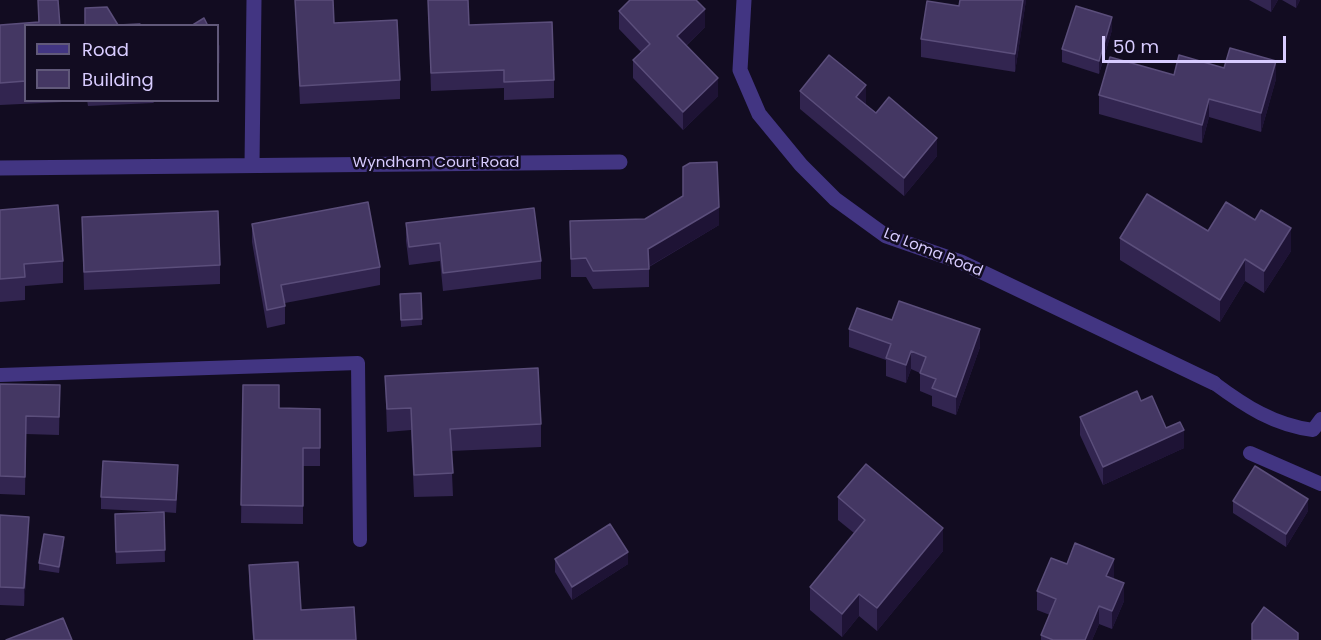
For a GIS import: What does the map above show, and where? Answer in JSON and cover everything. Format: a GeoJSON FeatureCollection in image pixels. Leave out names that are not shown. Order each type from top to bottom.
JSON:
{"type":"FeatureCollection","features":[{"type":"Feature","properties":{"kind":"street"},"geometry":{"type":"LineString","coordinates":[[252,165],[254,0]]}},
{"type":"Feature","properties":{"kind":"street","name":"La Loma Road"},"geometry":{"type":"LineString","coordinates":[[744,0],[740,70],[759,114],[801,165],[835,200],[886,236],[961,262],[1214,383]]}},
{"type":"Feature","properties":{"kind":"street","name":"Wyndham Court Road"},"geometry":{"type":"LineString","coordinates":[[0,168],[620,162]]}},
{"type":"Feature","properties":{"kind":"lane"},"geometry":{"type":"LineString","coordinates":[[0,375],[358,363],[360,540]]}},
{"type":"Feature","properties":{"kind":"lane"},"geometry":{"type":"LineString","coordinates":[[1214,383],[1246,406],[1288,427],[1313,430],[1321,419]]}},
{"type":"Feature","properties":{"kind":"lane"},"geometry":{"type":"LineString","coordinates":[[1250,453],[1321,484]]}},
{"type":"Feature","properties":{"kind":"building"},"geometry":{"type":"Polygon","coordinates":[[[38,0],[58,0],[60,24],[24,24],[24,81],[0,83],[0,25],[39,22],[38,0]]]}},
{"type":"Feature","properties":{"kind":"building"},"geometry":{"type":"Polygon","coordinates":[[[295,0],[333,0],[334,23],[397,20],[400,80],[300,86],[295,0]]]}},
{"type":"Feature","properties":{"kind":"building"},"geometry":{"type":"Polygon","coordinates":[[[428,0],[468,0],[469,25],[552,22],[554,80],[504,82],[504,70],[431,73],[428,0]]]}},
{"type":"Feature","properties":{"kind":"building"},"geometry":{"type":"Polygon","coordinates":[[[630,0],[696,0],[705,9],[677,36],[718,78],[683,112],[633,60],[650,44],[619,11],[630,0]]]}},
{"type":"Feature","properties":{"kind":"building"},"geometry":{"type":"Polygon","coordinates":[[[960,0],[1023,0],[1015,54],[921,39],[927,1],[959,6],[960,0]]]}},
{"type":"Feature","properties":{"kind":"building"},"geometry":{"type":"Polygon","coordinates":[[[1076,6],[1112,17],[1099,61],[1062,49],[1076,6]]]}},
{"type":"Feature","properties":{"kind":"building"},"geometry":{"type":"Polygon","coordinates":[[[107,7],[117,24],[85,24],[85,8],[107,7]]]}},
{"type":"Feature","properties":{"kind":"building"},"geometry":{"type":"Polygon","coordinates":[[[204,18],[207,24],[194,24],[204,18]]]}},
{"type":"Feature","properties":{"kind":"building"},"geometry":{"type":"Polygon","coordinates":[[[1230,48],[1276,61],[1261,113],[1209,99],[1202,125],[1099,95],[1110,57],[1174,75],[1179,55],[1224,68],[1230,48]]]}},
{"type":"Feature","properties":{"kind":"building"},"geometry":{"type":"Polygon","coordinates":[[[829,55],[866,85],[856,97],[876,113],[889,97],[937,138],[904,178],[800,91],[829,55]]]}},
{"type":"Feature","properties":{"kind":"building"},"geometry":{"type":"Polygon","coordinates":[[[717,162],[719,207],[648,249],[649,269],[593,271],[586,258],[571,259],[570,221],[645,219],[683,196],[683,167],[690,163],[717,162]]]}},
{"type":"Feature","properties":{"kind":"building"},"geometry":{"type":"Polygon","coordinates":[[[1147,194],[1208,231],[1226,202],[1255,220],[1261,210],[1291,228],[1264,271],[1245,259],[1220,300],[1120,238],[1147,194]]]}},
{"type":"Feature","properties":{"kind":"building"},"geometry":{"type":"Polygon","coordinates":[[[368,202],[380,267],[281,285],[285,306],[267,310],[252,224],[368,202]]]}},
{"type":"Feature","properties":{"kind":"building"},"geometry":{"type":"Polygon","coordinates":[[[58,205],[63,261],[24,264],[25,277],[0,279],[0,210],[58,205]]]}},
{"type":"Feature","properties":{"kind":"building"},"geometry":{"type":"Polygon","coordinates":[[[534,208],[541,261],[443,273],[440,243],[409,247],[406,223],[534,208]]]}},
{"type":"Feature","properties":{"kind":"building"},"geometry":{"type":"Polygon","coordinates":[[[218,211],[220,265],[84,272],[82,217],[218,211]]]}},
{"type":"Feature","properties":{"kind":"building"},"geometry":{"type":"Polygon","coordinates":[[[421,293],[422,319],[401,320],[400,294],[421,293]]]}},
{"type":"Feature","properties":{"kind":"building"},"geometry":{"type":"Polygon","coordinates":[[[899,301],[980,329],[956,397],[932,388],[936,379],[920,373],[926,357],[911,351],[906,365],[886,358],[891,344],[849,329],[857,308],[892,320],[899,301]]]}},
{"type":"Feature","properties":{"kind":"building"},"geometry":{"type":"Polygon","coordinates":[[[538,368],[541,424],[450,429],[453,473],[414,475],[411,408],[387,409],[385,376],[538,368]]]}},
{"type":"Feature","properties":{"kind":"building"},"geometry":{"type":"Polygon","coordinates":[[[0,384],[60,385],[59,417],[26,416],[25,477],[0,476],[0,384]]]}},
{"type":"Feature","properties":{"kind":"building"},"geometry":{"type":"Polygon","coordinates":[[[243,385],[279,385],[279,408],[320,409],[320,448],[303,448],[303,506],[241,505],[243,385]]]}},
{"type":"Feature","properties":{"kind":"building"},"geometry":{"type":"Polygon","coordinates":[[[1137,391],[1141,401],[1152,396],[1166,428],[1180,422],[1184,430],[1103,467],[1080,417],[1137,391]]]}},
{"type":"Feature","properties":{"kind":"building"},"geometry":{"type":"Polygon","coordinates":[[[103,461],[178,465],[176,500],[101,497],[103,461]]]}},
{"type":"Feature","properties":{"kind":"building"},"geometry":{"type":"Polygon","coordinates":[[[866,464],[943,528],[877,608],[859,594],[842,614],[810,587],[865,520],[838,497],[866,464]]]}},
{"type":"Feature","properties":{"kind":"building"},"geometry":{"type":"Polygon","coordinates":[[[1255,466],[1308,499],[1286,534],[1233,501],[1255,466]]]}},
{"type":"Feature","properties":{"kind":"building"},"geometry":{"type":"Polygon","coordinates":[[[164,512],[165,550],[116,552],[115,514],[164,512]]]}},
{"type":"Feature","properties":{"kind":"building"},"geometry":{"type":"Polygon","coordinates":[[[0,515],[29,517],[24,588],[0,587],[0,515]]]}},
{"type":"Feature","properties":{"kind":"building"},"geometry":{"type":"Polygon","coordinates":[[[610,524],[628,552],[572,587],[555,559],[610,524]]]}},
{"type":"Feature","properties":{"kind":"building"},"geometry":{"type":"Polygon","coordinates":[[[44,534],[64,537],[59,567],[39,563],[44,534]]]}},
{"type":"Feature","properties":{"kind":"building"},"geometry":{"type":"Polygon","coordinates":[[[1075,543],[1114,559],[1106,576],[1124,583],[1112,611],[1099,606],[1085,640],[1053,640],[1041,635],[1056,599],[1037,591],[1051,558],[1067,564],[1075,543]]]}},
{"type":"Feature","properties":{"kind":"building"},"geometry":{"type":"Polygon","coordinates":[[[298,562],[301,610],[354,607],[356,640],[254,640],[249,565],[298,562]]]}},
{"type":"Feature","properties":{"kind":"building"},"geometry":{"type":"Polygon","coordinates":[[[1264,607],[1298,633],[1298,640],[1252,640],[1252,624],[1264,607]]]}},
{"type":"Feature","properties":{"kind":"building"},"geometry":{"type":"Polygon","coordinates":[[[63,618],[72,640],[6,640],[63,618]]]}}]}
